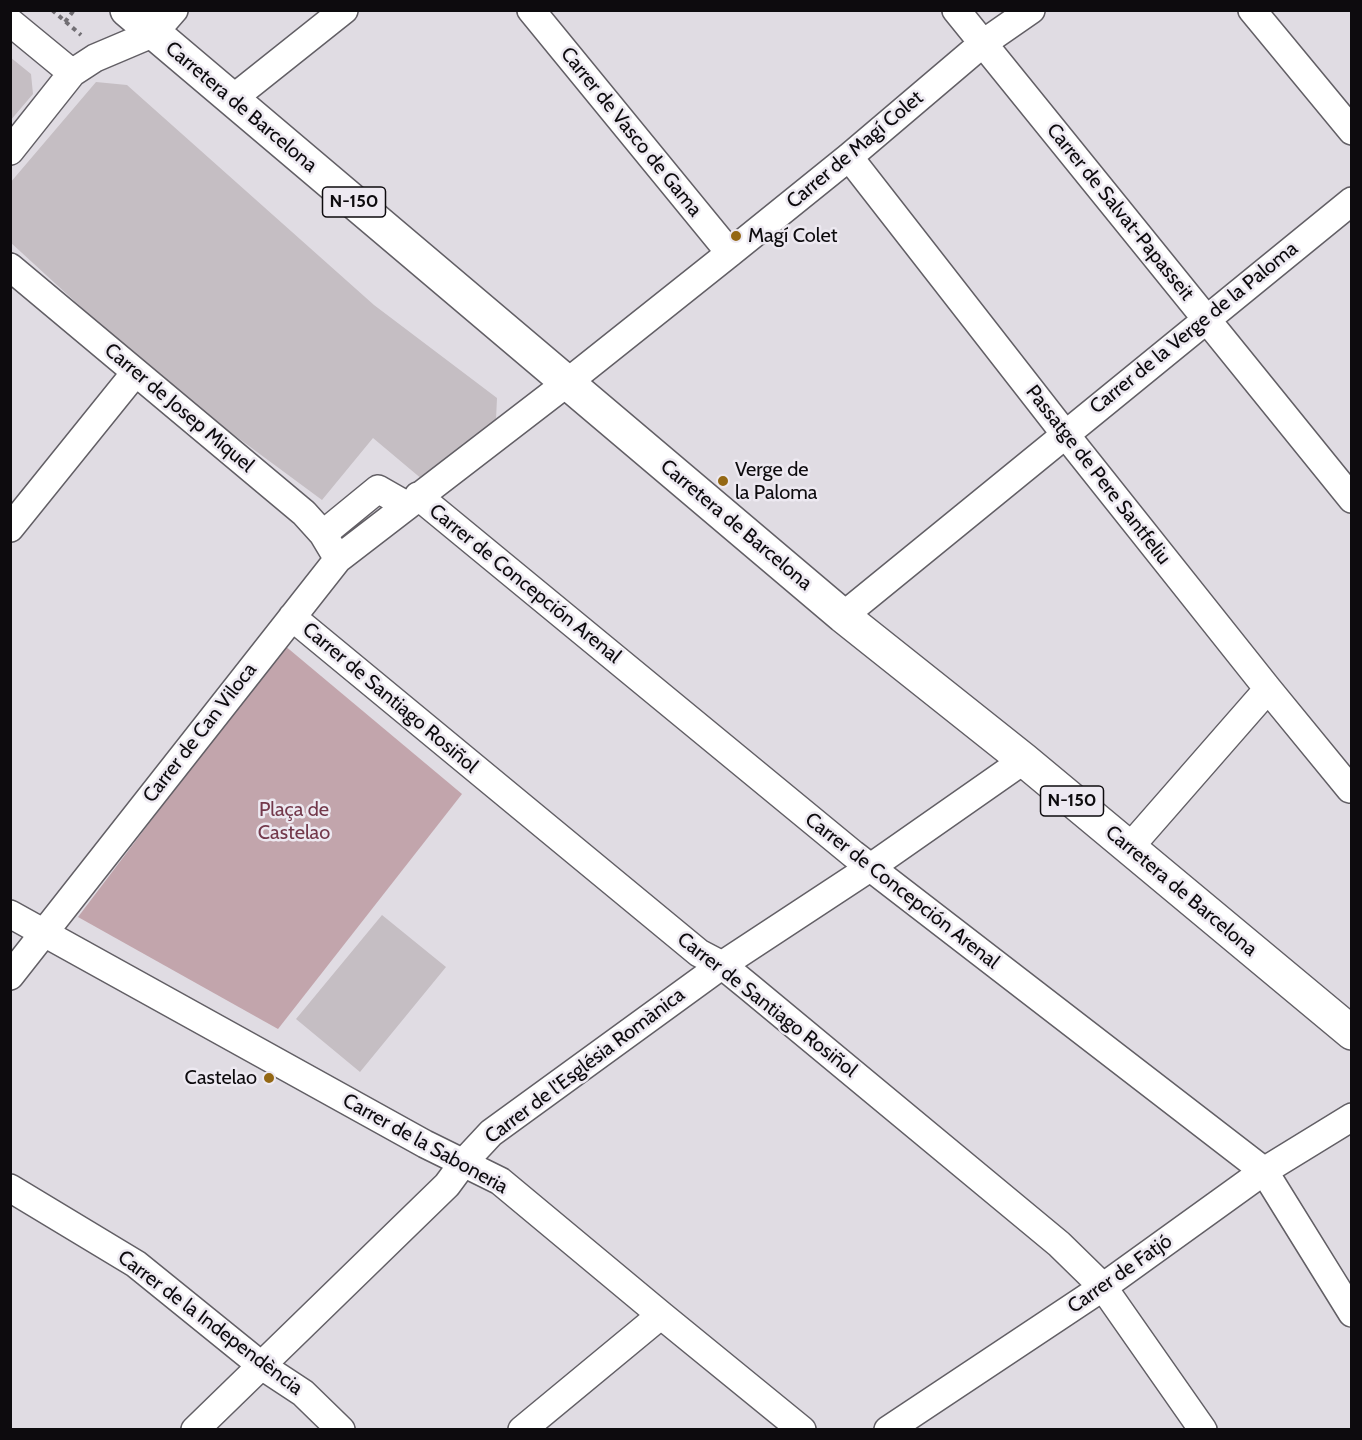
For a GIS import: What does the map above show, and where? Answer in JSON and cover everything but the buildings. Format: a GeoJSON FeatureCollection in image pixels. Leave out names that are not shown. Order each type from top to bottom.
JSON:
{"type":"FeatureCollection","features":[{"type":"Feature","properties":{"kind":"main road","name":"Carretera de Barcelona"},"geometry":{"type":"LineString","coordinates":[[128,10],[164,22],[231,100],[843,616],[1024,760],[1352,1033]]}},
{"type":"Feature","properties":{"kind":"street"},"geometry":{"type":"LineString","coordinates":[[231,100],[344,10]]}},
{"type":"Feature","properties":{"kind":"street","name":"Carrer de Vasco de Gama"},"geometry":{"type":"LineString","coordinates":[[531,10],[730,253]]}},
{"type":"Feature","properties":{"kind":"street","name":"Carrer de Salvat-Papasseit"},"geometry":{"type":"LineString","coordinates":[[956,10],[1352,499]]}},
{"type":"Feature","properties":{"kind":"street"},"geometry":{"type":"LineString","coordinates":[[1252,10],[1352,131]]}},
{"type":"Feature","properties":{"kind":"street","name":"Carrer de Magí Colet"},"geometry":{"type":"LineString","coordinates":[[568,382],[849,157],[982,44],[1027,12]]}},
{"type":"Feature","properties":{"kind":"street"},"geometry":{"type":"LineString","coordinates":[[10,22],[72,73]]}},
{"type":"Feature","properties":{"kind":"street"},"geometry":{"type":"LineString","coordinates":[[10,151],[72,73],[95,58],[164,22]]}},
{"type":"Feature","properties":{"kind":"street","name":"Passatge de Pere Santfeliu"},"geometry":{"type":"LineString","coordinates":[[849,157],[1065,434],[1350,789]]}},
{"type":"Feature","properties":{"kind":"street","name":"Carrer de la Verge de la Paloma"},"geometry":{"type":"LineString","coordinates":[[843,616],[1352,201]]}},
{"type":"Feature","properties":{"kind":"street","name":"Carrer de Josep Miquel"},"geometry":{"type":"LineString","coordinates":[[10,267],[304,513],[323,534],[338,559]]}},
{"type":"Feature","properties":{"kind":"street"},"geometry":{"type":"LineString","coordinates":[[10,528],[135,373]]}},
{"type":"Feature","properties":{"kind":"street","name":"Carrer de Can Viloca"},"geometry":{"type":"LineString","coordinates":[[10,976],[338,559],[568,382]]}},
{"type":"Feature","properties":{"kind":"street"},"geometry":{"type":"LineString","coordinates":[[323,534],[378,489],[412,501]]}},
{"type":"Feature","properties":{"kind":"street","name":"Carrer de Concepción Arenal"},"geometry":{"type":"LineString","coordinates":[[412,501],[871,867],[1264,1171],[1352,1313]]}},
{"type":"Feature","properties":{"kind":"street","name":"Carrer de Santiago Rosiñol"},"geometry":{"type":"LineString","coordinates":[[292,616],[699,953],[722,965],[1059,1244],[1103,1287],[1203,1430]]}},
{"type":"Feature","properties":{"kind":"street"},"geometry":{"type":"LineString","coordinates":[[1130,848],[1268,689]]}},
{"type":"Feature","properties":{"kind":"street","name":"Carrer de l'Església Romànica"},"geometry":{"type":"LineString","coordinates":[[195,1430],[439,1193],[490,1133],[722,965],[871,867],[1024,760]]}},
{"type":"Feature","properties":{"kind":"street","name":"Carrer de la Saboneria"},"geometry":{"type":"LineString","coordinates":[[10,914],[425,1144],[500,1181],[802,1430]]}},
{"type":"Feature","properties":{"kind":"street","name":"Carrer de Fatjó"},"geometry":{"type":"LineString","coordinates":[[888,1430],[1103,1287],[1264,1171],[1352,1117]]}},
{"type":"Feature","properties":{"kind":"street","name":"Carrer de la Independència"},"geometry":{"type":"LineString","coordinates":[[10,1188],[136,1264],[262,1366],[303,1393],[341,1430]]}},
{"type":"Feature","properties":{"kind":"street"},"geometry":{"type":"LineString","coordinates":[[522,1430],[661,1316]]}},
{"type":"Feature","properties":{"kind":"path"},"geometry":{"type":"LineString","coordinates":[[52,10],[82,36]]}},
{"type":"Feature","properties":{"kind":"path"},"geometry":{"type":"LineString","coordinates":[[65,22],[74,10]]}},
{"type":"Feature","properties":{"kind":"green space","name":"Plaça de Castelao"},"geometry":{"type":"Polygon","coordinates":[[[284,645],[462,794],[278,1029],[78,917],[284,645]]]}},
{"type":"Feature","properties":{"kind":"place","name":"Magí Colet"},"geometry":{"type":"Point","coordinates":[736,236]}},
{"type":"Feature","properties":{"kind":"place","name":"Verge de la Paloma"},"geometry":{"type":"Point","coordinates":[723,481]}},
{"type":"Feature","properties":{"kind":"place","name":"Castelao"},"geometry":{"type":"Point","coordinates":[269,1078]}}]}
